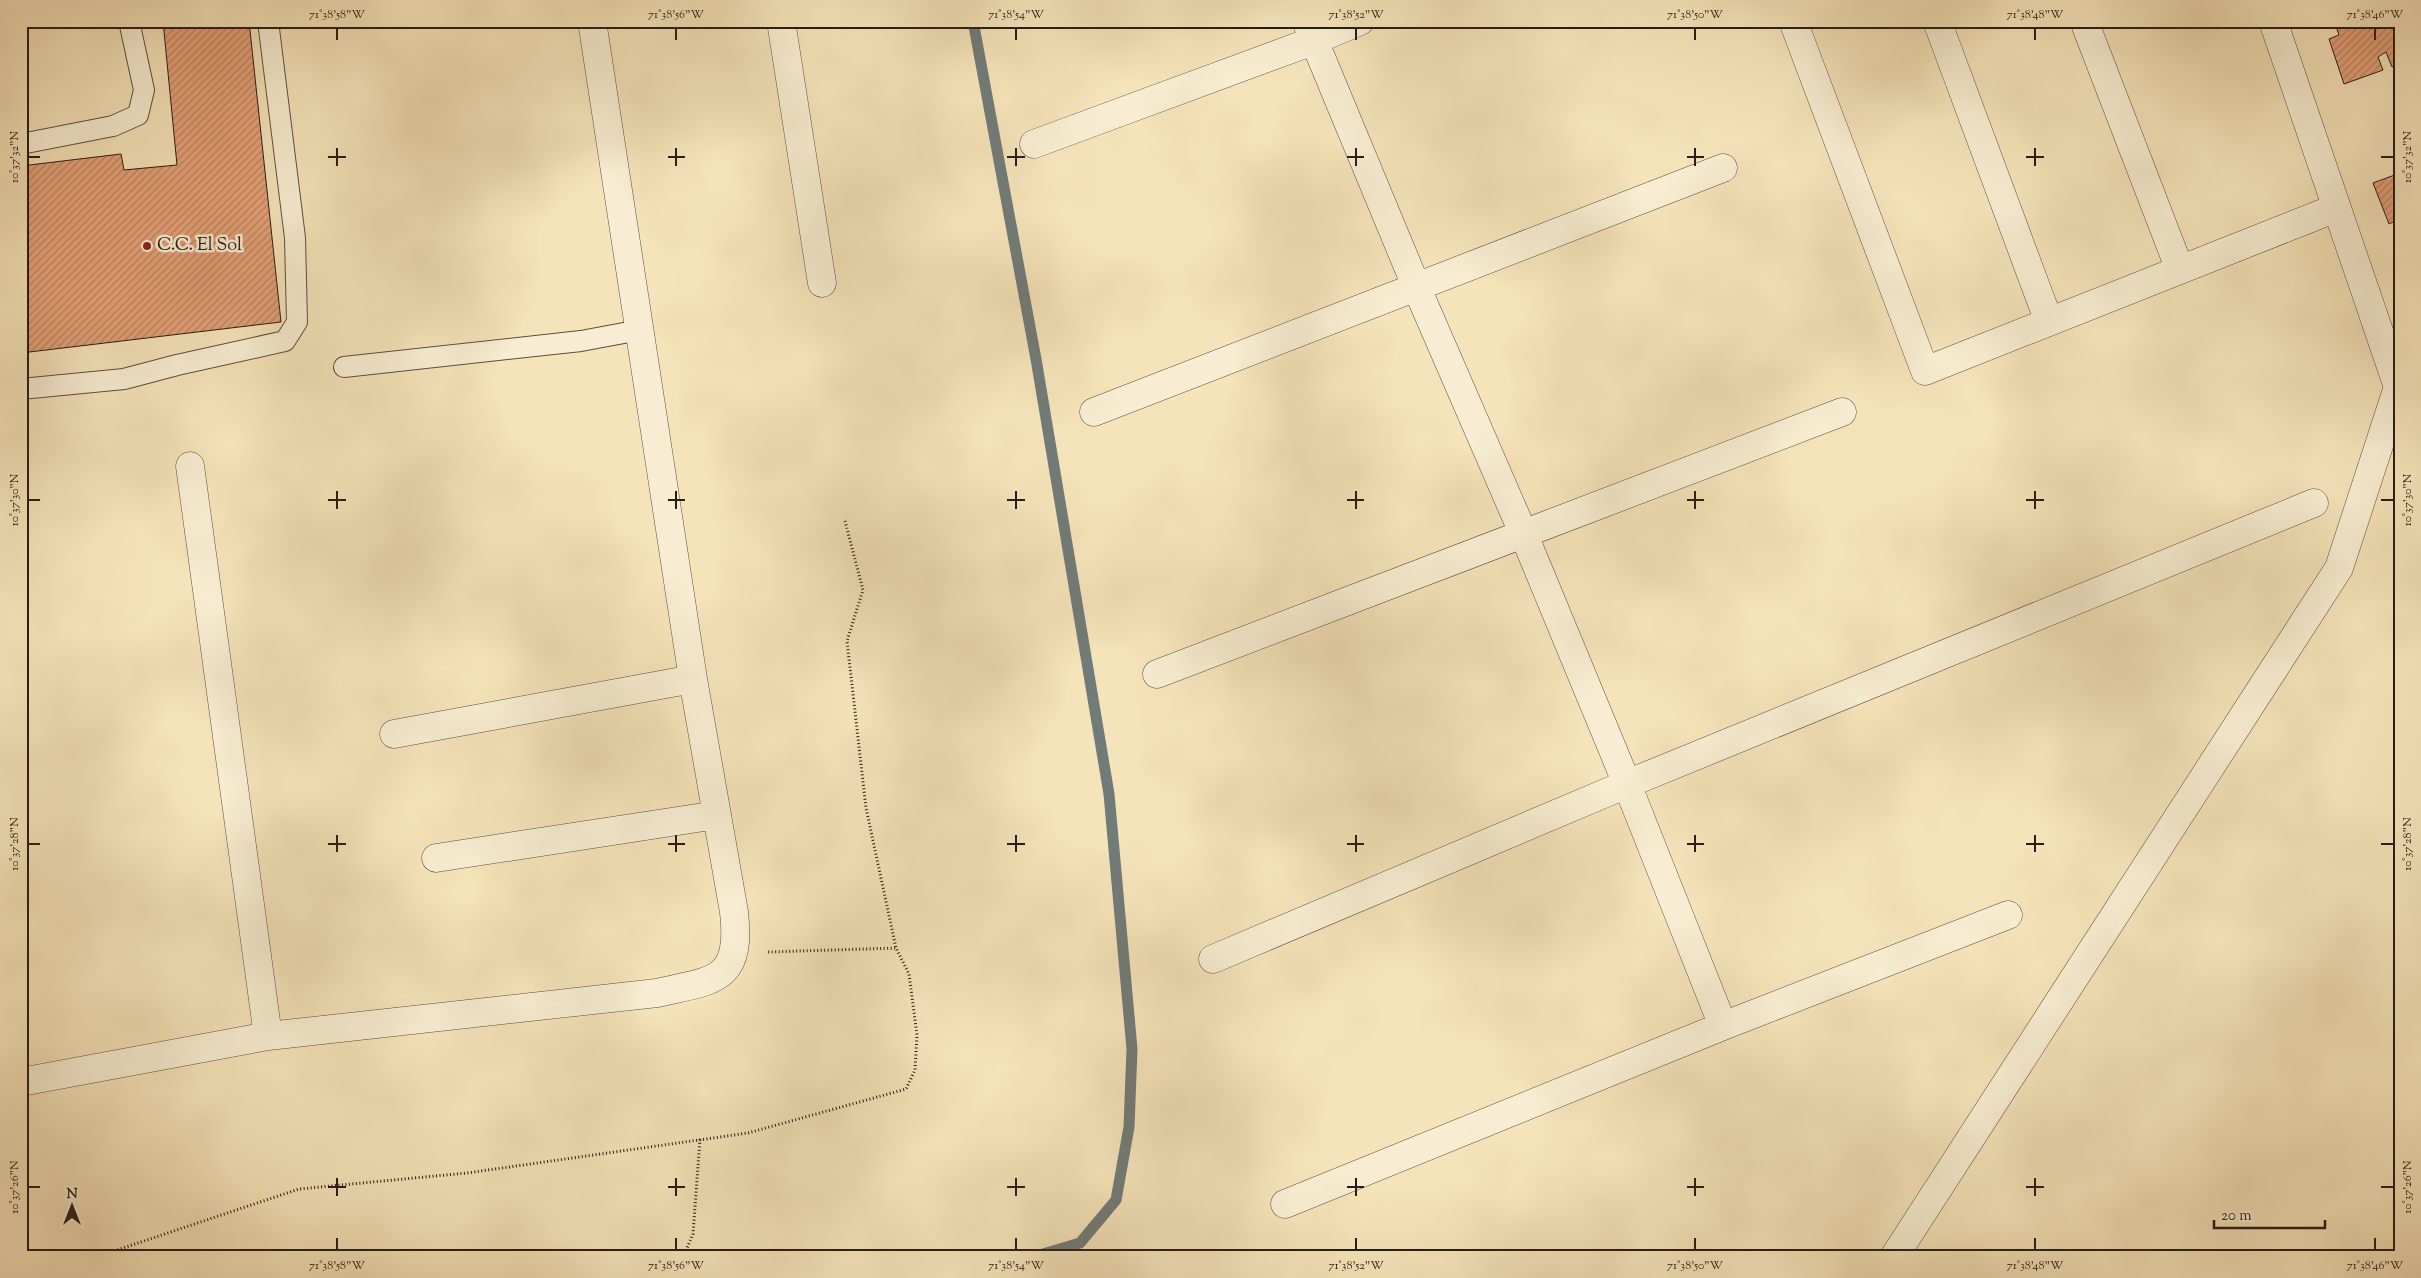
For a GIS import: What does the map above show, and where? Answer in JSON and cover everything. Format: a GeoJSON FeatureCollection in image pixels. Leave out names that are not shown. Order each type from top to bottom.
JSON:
{"type":"FeatureCollection","features":[{"type":"Feature","properties":{"kind":"street"},"geometry":{"type":"LineString","coordinates":[[21,1082],[268,1036],[657,993],[712,980],[725,969],[734,953],[737,936],[734,912],[694,679],[592,21]]}},
{"type":"Feature","properties":{"kind":"street"},"geometry":{"type":"LineString","coordinates":[[781,21],[822,283]]}},
{"type":"Feature","properties":{"kind":"street"},"geometry":{"type":"LineString","coordinates":[[1034,144],[1309,31],[1360,21]]}},
{"type":"Feature","properties":{"kind":"street"},"geometry":{"type":"LineString","coordinates":[[1793,21],[1925,371],[2336,208]]}},
{"type":"Feature","properties":{"kind":"street"},"geometry":{"type":"LineString","coordinates":[[1938,21],[2049,322]]}},
{"type":"Feature","properties":{"kind":"street"},"geometry":{"type":"LineString","coordinates":[[2084,21],[2180,270]]}},
{"type":"Feature","properties":{"kind":"street"},"geometry":{"type":"LineString","coordinates":[[1894,1257],[2339,568],[2399,387],[2273,21]]}},
{"type":"Feature","properties":{"kind":"street"},"geometry":{"type":"LineString","coordinates":[[1309,31],[1524,536],[1627,784],[1723,1026]]}},
{"type":"Feature","properties":{"kind":"street"},"geometry":{"type":"LineString","coordinates":[[1094,412],[1723,168]]}},
{"type":"Feature","properties":{"kind":"street"},"geometry":{"type":"LineString","coordinates":[[1158,674],[1524,536],[1842,412]]}},
{"type":"Feature","properties":{"kind":"street"},"geometry":{"type":"LineString","coordinates":[[190,466],[268,1036]]}},
{"type":"Feature","properties":{"kind":"street"},"geometry":{"type":"LineString","coordinates":[[1213,959],[1627,784],[2314,503]]}},
{"type":"Feature","properties":{"kind":"street"},"geometry":{"type":"LineString","coordinates":[[394,734],[694,679]]}},
{"type":"Feature","properties":{"kind":"street"},"geometry":{"type":"LineString","coordinates":[[436,858],[717,815]]}},
{"type":"Feature","properties":{"kind":"street"},"geometry":{"type":"LineString","coordinates":[[1285,1204],[1723,1026],[2008,915]]}},
{"type":"Feature","properties":{"kind":"lane"},"geometry":{"type":"LineString","coordinates":[[21,144],[113,126],[138,115],[144,90],[129,21]]}},
{"type":"Feature","properties":{"kind":"lane"},"geometry":{"type":"LineString","coordinates":[[21,389],[124,379],[285,341],[297,322],[296,238],[268,21]]}},
{"type":"Feature","properties":{"kind":"lane"},"geometry":{"type":"LineString","coordinates":[[344,367],[581,341],[640,330]]}},
{"type":"Feature","properties":{"kind":"path"},"geometry":{"type":"LineString","coordinates":[[110,1257],[117,1250],[299,1189],[467,1173],[748,1133],[906,1089],[915,1070],[917,1035],[909,974],[896,948],[865,798],[847,641],[863,590],[845,521]]}},
{"type":"Feature","properties":{"kind":"path"},"geometry":{"type":"LineString","coordinates":[[734,953],[896,948]]}},
{"type":"Feature","properties":{"kind":"path"},"geometry":{"type":"LineString","coordinates":[[683,1257],[694,1234],[700,1139]]}},
{"type":"Feature","properties":{"kind":"building","name":"C.C. El Sol"},"geometry":{"type":"Polygon","coordinates":[[[163,21],[249,21],[281,322],[21,353],[21,166],[121,154],[124,170],[177,165],[163,21]]]}},
{"type":"Feature","properties":{"kind":"building"},"geometry":{"type":"Polygon","coordinates":[[[2334,21],[2400,21],[2400,64],[2392,67],[2386,52],[2378,57],[2383,70],[2344,84],[2329,39],[2339,35],[2334,21]]]}},
{"type":"Feature","properties":{"kind":"building"},"geometry":{"type":"Polygon","coordinates":[[[2400,173],[2400,232],[2395,221],[2389,224],[2373,183],[2400,173]]]}},
{"type":"Feature","properties":{"kind":"waterway"},"geometry":{"type":"LineString","coordinates":[[973,21],[1036,359],[1109,794],[1132,1049],[1129,1127],[1116,1200],[1080,1243],[1033,1257]]}},
{"type":"Feature","properties":{"kind":"place","name":"C.C. El Sol"},"geometry":{"type":"Point","coordinates":[147,246]}}]}
